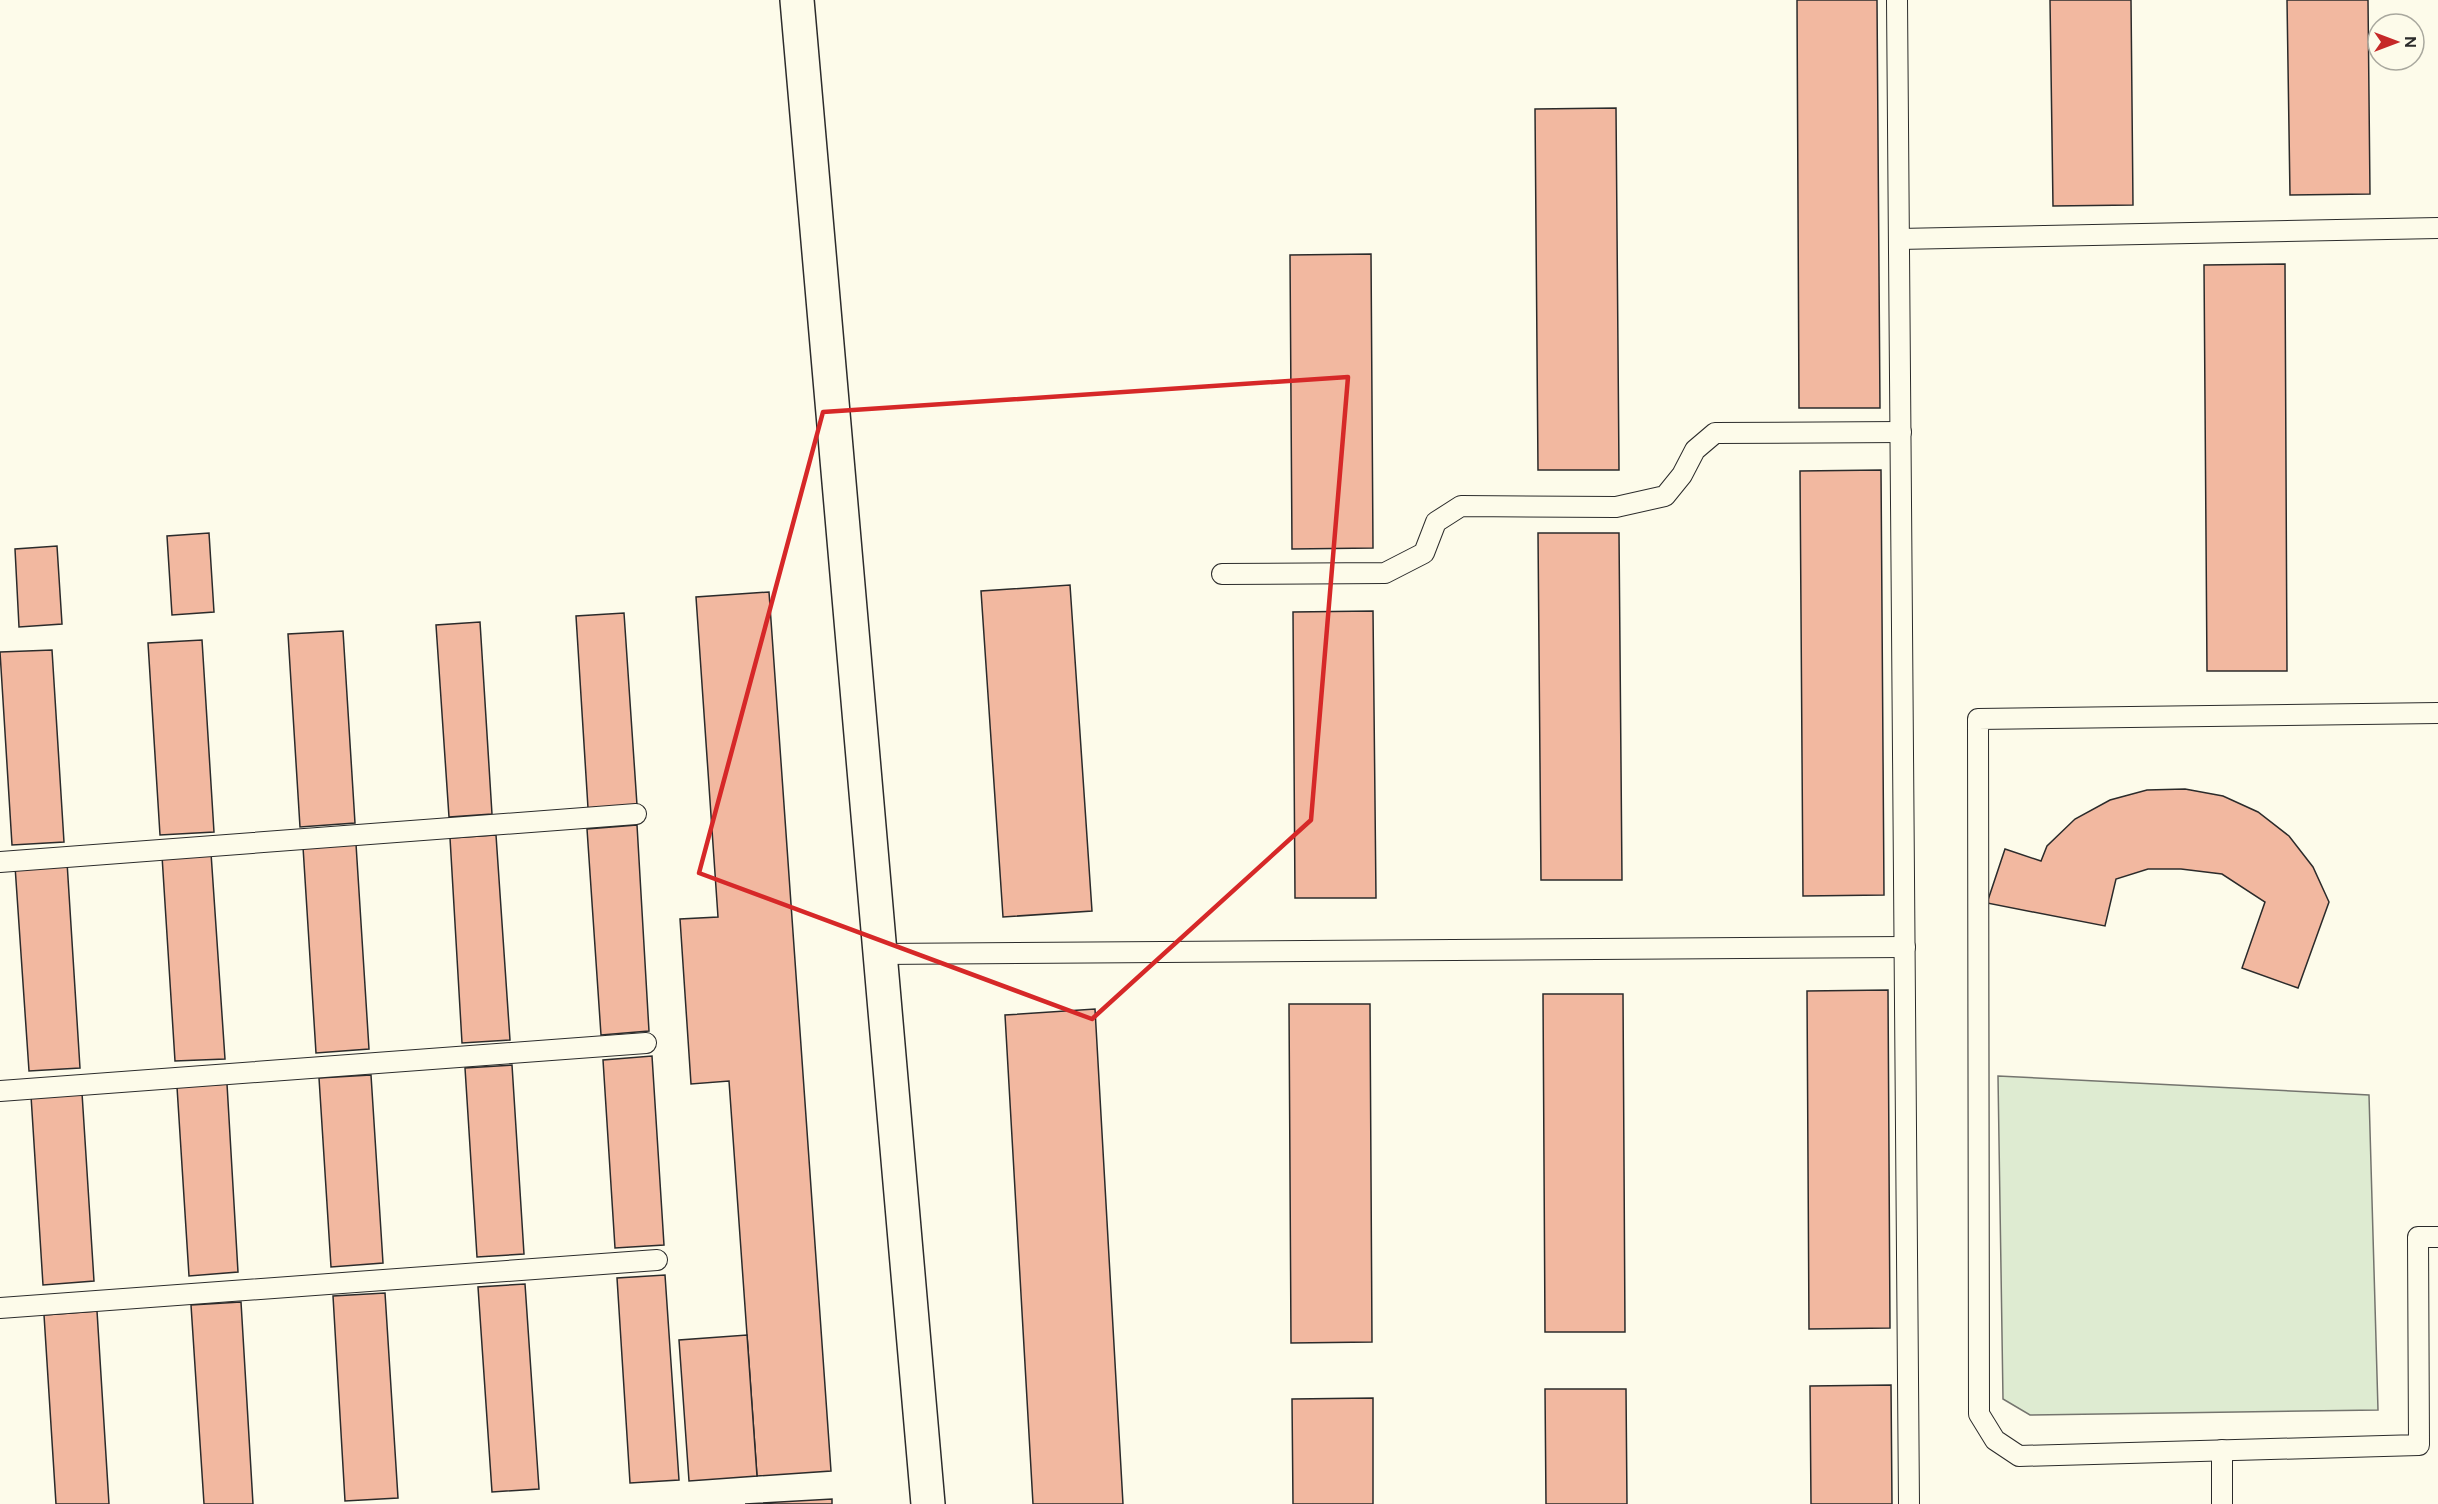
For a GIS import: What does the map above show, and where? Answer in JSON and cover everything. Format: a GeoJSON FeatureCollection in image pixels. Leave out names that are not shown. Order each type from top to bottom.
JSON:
{"type":"FeatureCollection","features":[{"type":"Feature","properties":{"kind":"street"},"geometry":{"type":"LineString","coordinates":[[797,0],[928,1504]]}},
{"type":"Feature","properties":{"kind":"lane"},"geometry":{"type":"LineString","coordinates":[[1897,0],[1909,1504]]}},
{"type":"Feature","properties":{"kind":"lane"},"geometry":{"type":"LineString","coordinates":[[1899,239],[2438,228]]}},
{"type":"Feature","properties":{"kind":"lane"},"geometry":{"type":"LineString","coordinates":[[1222,574],[1385,573],[1424,553],[1436,522],[1461,506],[1616,507],[1665,495],[1682,476],[1695,450],[1714,433],[1901,432]]}},
{"type":"Feature","properties":{"kind":"lane"},"geometry":{"type":"LineString","coordinates":[[2438,712],[1978,719],[1979,1414],[1995,1440],[2019,1456],[2419,1445],[2418,1237],[2438,1237]]}},
{"type":"Feature","properties":{"kind":"lane"},"geometry":{"type":"LineString","coordinates":[[0,862],[636,814]]}},
{"type":"Feature","properties":{"kind":"lane"},"geometry":{"type":"LineString","coordinates":[[880,954],[1905,947]]}},
{"type":"Feature","properties":{"kind":"lane"},"geometry":{"type":"LineString","coordinates":[[0,1091],[646,1043]]}},
{"type":"Feature","properties":{"kind":"lane"},"geometry":{"type":"LineString","coordinates":[[0,1308],[657,1260]]}},
{"type":"Feature","properties":{"kind":"lane"},"geometry":{"type":"LineString","coordinates":[[2222,1450],[2222,1504]]}},
{"type":"Feature","properties":{"kind":"highlighted area"},"geometry":{"type":"Polygon","coordinates":[[[1348,377],[1311,820],[1092,1019],[699,873],[823,412],[1348,377]]]}},
{"type":"Feature","properties":{"kind":"green space"},"geometry":{"type":"Polygon","coordinates":[[[1998,1076],[2369,1095],[2378,1410],[2030,1415],[2003,1399],[1998,1076]]]}},
{"type":"Feature","properties":{"kind":"building"},"geometry":{"type":"Polygon","coordinates":[[[1797,0],[1877,0],[1880,408],[1799,408],[1797,0]]]}},
{"type":"Feature","properties":{"kind":"building"},"geometry":{"type":"Polygon","coordinates":[[[2050,0],[2131,0],[2133,205],[2053,206],[2050,0]]]}},
{"type":"Feature","properties":{"kind":"building"},"geometry":{"type":"Polygon","coordinates":[[[2287,0],[2368,0],[2366,72],[2369,72],[2370,194],[2290,195],[2287,0]]]}},
{"type":"Feature","properties":{"kind":"building"},"geometry":{"type":"Polygon","coordinates":[[[1616,108],[1619,470],[1538,470],[1535,109],[1616,108]]]}},
{"type":"Feature","properties":{"kind":"building"},"geometry":{"type":"Polygon","coordinates":[[[1371,254],[1373,548],[1292,549],[1290,255],[1371,254]]]}},
{"type":"Feature","properties":{"kind":"building"},"geometry":{"type":"Polygon","coordinates":[[[2285,264],[2287,671],[2207,671],[2204,265],[2285,264]]]}},
{"type":"Feature","properties":{"kind":"building"},"geometry":{"type":"Polygon","coordinates":[[[1881,470],[1884,895],[1803,896],[1800,471],[1881,470]]]}},
{"type":"Feature","properties":{"kind":"building"},"geometry":{"type":"Polygon","coordinates":[[[209,533],[214,612],[172,615],[167,536],[209,533]]]}},
{"type":"Feature","properties":{"kind":"building"},"geometry":{"type":"Polygon","coordinates":[[[1538,533],[1619,533],[1622,880],[1541,880],[1538,533]]]}},
{"type":"Feature","properties":{"kind":"building"},"geometry":{"type":"Polygon","coordinates":[[[57,546],[62,624],[19,627],[15,549],[57,546]]]}},
{"type":"Feature","properties":{"kind":"building"},"geometry":{"type":"Polygon","coordinates":[[[1070,585],[1092,911],[1003,917],[981,591],[1070,585]]]}},
{"type":"Feature","properties":{"kind":"building"},"geometry":{"type":"Polygon","coordinates":[[[769,592],[831,1471],[757,1476],[729,1081],[691,1084],[680,919],[718,917],[696,597],[769,592]]]}},
{"type":"Feature","properties":{"kind":"building"},"geometry":{"type":"Polygon","coordinates":[[[1373,611],[1376,898],[1295,898],[1293,612],[1373,611]]]}},
{"type":"Feature","properties":{"kind":"building"},"geometry":{"type":"Polygon","coordinates":[[[624,613],[637,805],[588,808],[576,616],[624,613]]]}},
{"type":"Feature","properties":{"kind":"building"},"geometry":{"type":"Polygon","coordinates":[[[480,622],[492,814],[449,817],[436,625],[480,622]]]}},
{"type":"Feature","properties":{"kind":"building"},"geometry":{"type":"Polygon","coordinates":[[[343,631],[355,823],[300,827],[288,634],[343,631]]]}},
{"type":"Feature","properties":{"kind":"building"},"geometry":{"type":"Polygon","coordinates":[[[202,640],[214,832],[160,835],[148,643],[202,640]]]}},
{"type":"Feature","properties":{"kind":"building"},"geometry":{"type":"Polygon","coordinates":[[[52,650],[64,842],[12,845],[0,652],[52,650]]]}},
{"type":"Feature","properties":{"kind":"building"},"geometry":{"type":"Polygon","coordinates":[[[2185,789],[2223,796],[2258,812],[2289,836],[2313,867],[2329,902],[2298,988],[2242,968],[2265,902],[2222,874],[2181,869],[2148,869],[2116,879],[2105,926],[1987,903],[2005,849],[2041,861],[2047,846],[2075,819],[2110,800],[2147,790],[2185,789]]]}},
{"type":"Feature","properties":{"kind":"building"},"geometry":{"type":"Polygon","coordinates":[[[637,825],[649,1031],[601,1035],[587,829],[637,825]]]}},
{"type":"Feature","properties":{"kind":"building"},"geometry":{"type":"Polygon","coordinates":[[[496,835],[510,1040],[462,1043],[450,838],[496,835]]]}},
{"type":"Feature","properties":{"kind":"building"},"geometry":{"type":"Polygon","coordinates":[[[356,844],[369,1049],[316,1053],[303,847],[356,844]]]}},
{"type":"Feature","properties":{"kind":"building"},"geometry":{"type":"Polygon","coordinates":[[[211,853],[225,1059],[175,1061],[162,856],[211,853]]]}},
{"type":"Feature","properties":{"kind":"building"},"geometry":{"type":"Polygon","coordinates":[[[67,862],[80,1068],[29,1071],[15,866],[67,862]]]}},
{"type":"Feature","properties":{"kind":"building"},"geometry":{"type":"Polygon","coordinates":[[[1888,990],[1890,1328],[1809,1329],[1807,991],[1888,990]]]}},
{"type":"Feature","properties":{"kind":"building"},"geometry":{"type":"Polygon","coordinates":[[[1543,994],[1623,994],[1625,1332],[1545,1332],[1543,994]]]}},
{"type":"Feature","properties":{"kind":"building"},"geometry":{"type":"Polygon","coordinates":[[[1289,1004],[1370,1004],[1372,1342],[1291,1343],[1289,1004]]]}},
{"type":"Feature","properties":{"kind":"building"},"geometry":{"type":"Polygon","coordinates":[[[1095,1009],[1123,1504],[1033,1504],[1005,1015],[1095,1009]]]}},
{"type":"Feature","properties":{"kind":"building"},"geometry":{"type":"Polygon","coordinates":[[[652,1056],[664,1245],[615,1248],[603,1060],[652,1056]]]}},
{"type":"Feature","properties":{"kind":"building"},"geometry":{"type":"Polygon","coordinates":[[[512,1065],[524,1254],[477,1257],[465,1068],[512,1065]]]}},
{"type":"Feature","properties":{"kind":"building"},"geometry":{"type":"Polygon","coordinates":[[[371,1075],[383,1263],[331,1267],[319,1078],[371,1075]]]}},
{"type":"Feature","properties":{"kind":"building"},"geometry":{"type":"Polygon","coordinates":[[[227,1084],[238,1272],[189,1276],[177,1087],[227,1084]]]}},
{"type":"Feature","properties":{"kind":"building"},"geometry":{"type":"Polygon","coordinates":[[[82,1093],[94,1281],[43,1285],[31,1096],[82,1093]]]}},
{"type":"Feature","properties":{"kind":"building"},"geometry":{"type":"Polygon","coordinates":[[[665,1275],[679,1480],[630,1483],[617,1278],[665,1275]]]}},
{"type":"Feature","properties":{"kind":"building"},"geometry":{"type":"Polygon","coordinates":[[[525,1284],[539,1489],[492,1492],[478,1287],[525,1284]]]}},
{"type":"Feature","properties":{"kind":"building"},"geometry":{"type":"Polygon","coordinates":[[[385,1293],[398,1498],[345,1501],[333,1296],[385,1293]]]}},
{"type":"Feature","properties":{"kind":"building"},"geometry":{"type":"Polygon","coordinates":[[[241,1302],[253,1504],[204,1504],[191,1305],[241,1302]]]}},
{"type":"Feature","properties":{"kind":"building"},"geometry":{"type":"Polygon","coordinates":[[[97,1311],[109,1504],[56,1504],[44,1315],[97,1311]]]}},
{"type":"Feature","properties":{"kind":"building"},"geometry":{"type":"Polygon","coordinates":[[[747,1335],[757,1476],[689,1481],[679,1340],[747,1335]]]}},
{"type":"Feature","properties":{"kind":"building"},"geometry":{"type":"Polygon","coordinates":[[[1891,1385],[1892,1504],[1811,1504],[1810,1386],[1891,1385]]]}},
{"type":"Feature","properties":{"kind":"building"},"geometry":{"type":"Polygon","coordinates":[[[1545,1389],[1626,1389],[1627,1504],[1546,1504],[1545,1389]]]}},
{"type":"Feature","properties":{"kind":"building"},"geometry":{"type":"Polygon","coordinates":[[[1373,1398],[1373,1504],[1293,1504],[1292,1399],[1373,1398]]]}},
{"type":"Feature","properties":{"kind":"building"},"geometry":{"type":"Polygon","coordinates":[[[832,1499],[832,1504],[745,1504],[832,1499]]]}}]}
